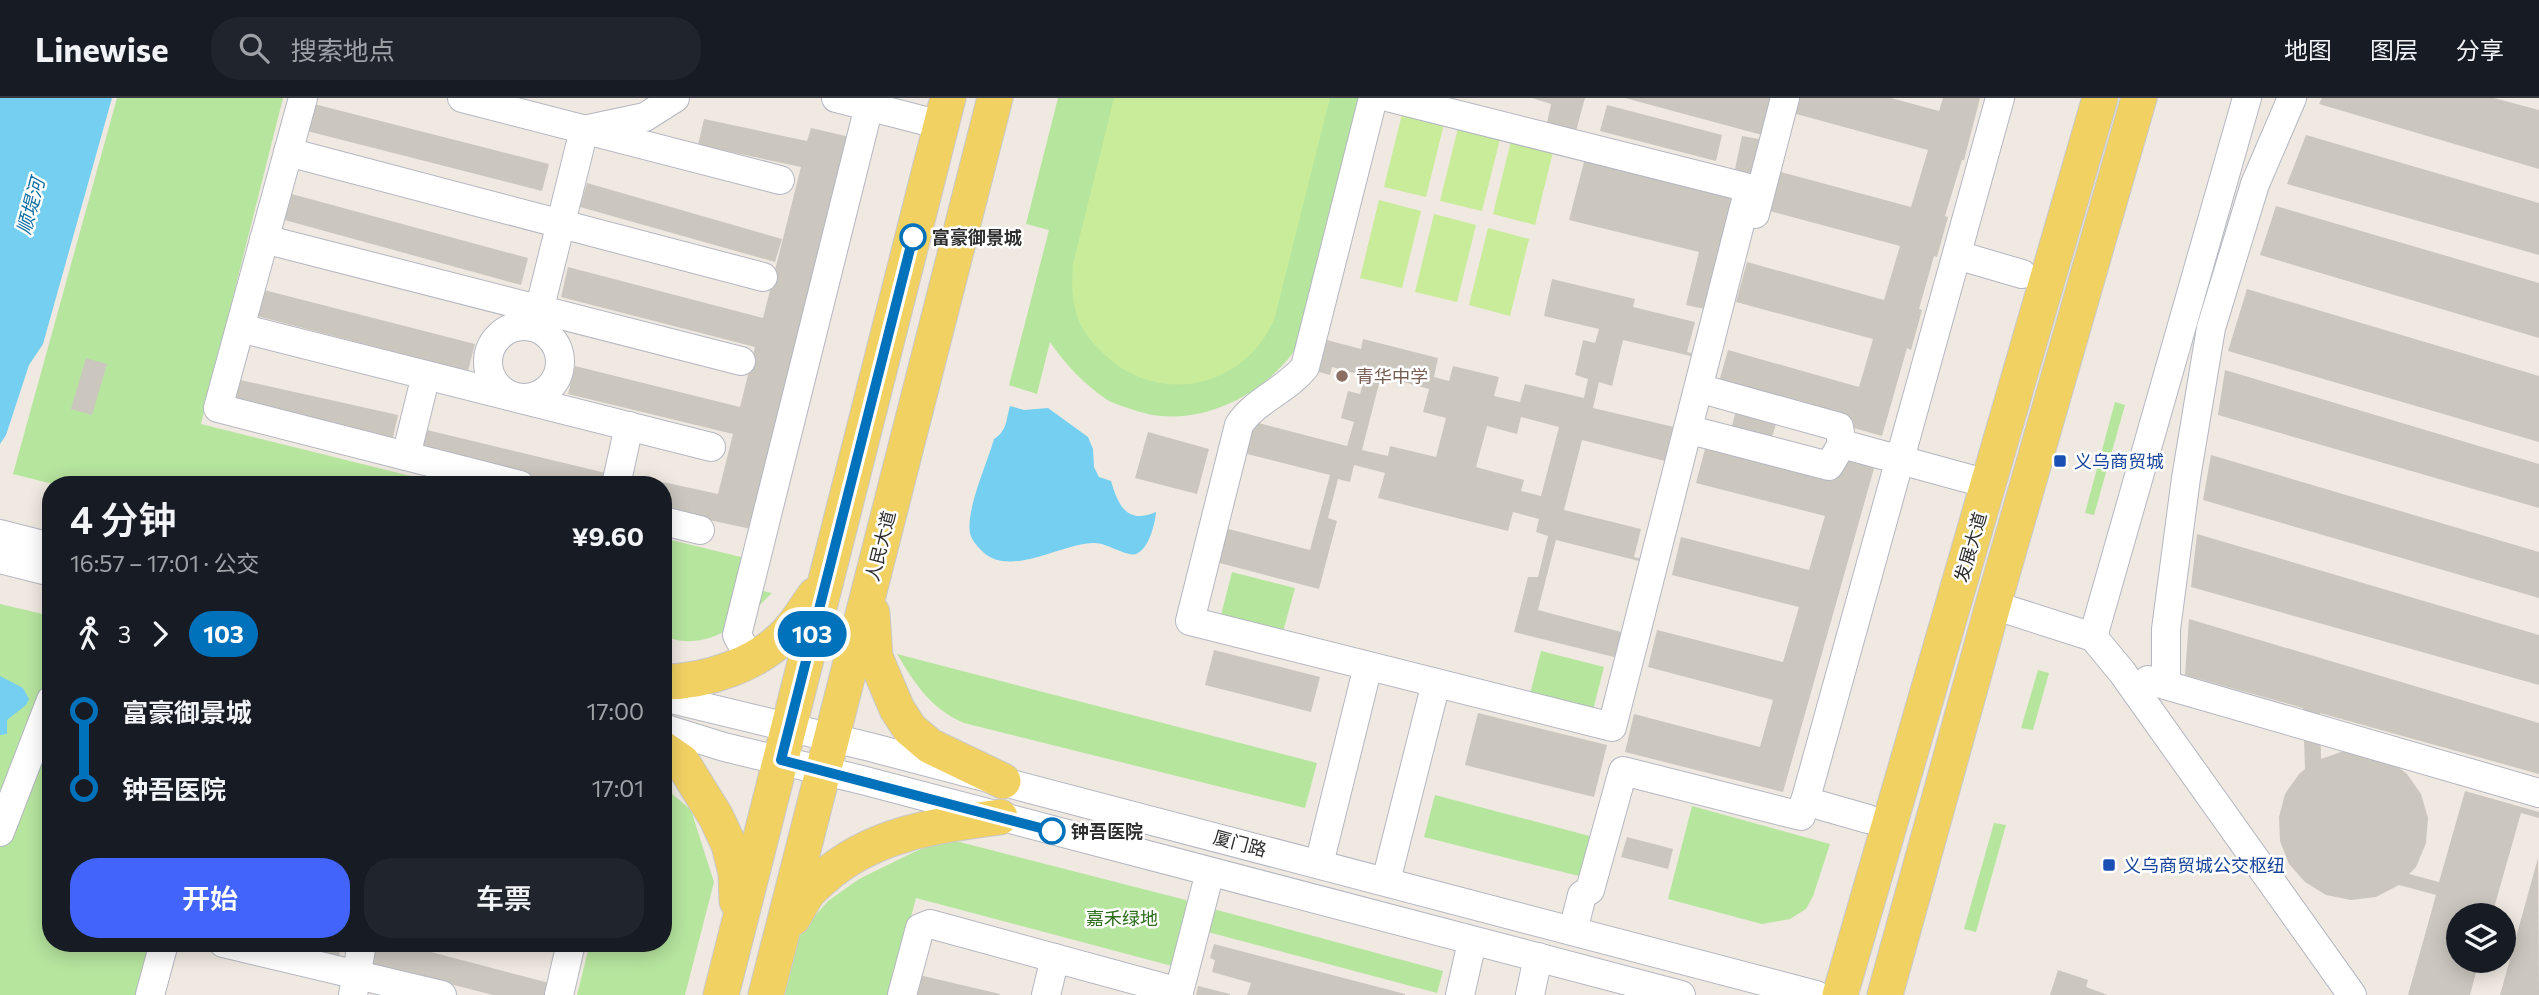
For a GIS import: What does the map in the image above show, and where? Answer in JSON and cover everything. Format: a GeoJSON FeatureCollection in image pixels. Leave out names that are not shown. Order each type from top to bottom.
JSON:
{"type":"FeatureCollection","features":[{"type":"Feature","properties":{"kind":"main road","name":"人民大道"},"geometry":{"type":"LineString","coordinates":[[766,995],[995,98]]}},
{"type":"Feature","properties":{"kind":"main road","name":"发展大道"},"geometry":{"type":"LineString","coordinates":[[1840,995],[2100,98]]}},
{"type":"Feature","properties":{"kind":"main road"},"geometry":{"type":"LineString","coordinates":[[1885,995],[1993,605],[2139,98]]}},
{"type":"Feature","properties":{"kind":"main road"},"geometry":{"type":"LineString","coordinates":[[721,995],[945,112]]}},
{"type":"Feature","properties":{"kind":"main road"},"geometry":{"type":"LineString","coordinates":[[672,682],[731,669],[762,653],[788,632],[827,578]]}},
{"type":"Feature","properties":{"kind":"main road"},"geometry":{"type":"LineString","coordinates":[[870,588],[875,657],[897,709],[910,729],[930,746],[1003,782]]}},
{"type":"Feature","properties":{"kind":"main road"},"geometry":{"type":"LineString","coordinates":[[672,755],[682,762],[716,817],[729,845],[736,873],[739,924]]}},
{"type":"Feature","properties":{"kind":"main road"},"geometry":{"type":"LineString","coordinates":[[779,942],[808,892],[856,853],[899,835],[939,824],[1000,817]]}},
{"type":"Feature","properties":{"kind":"street"},"geometry":{"type":"LineString","coordinates":[[303,98],[218,408],[485,476]]}},
{"type":"Feature","properties":{"kind":"street"},"geometry":{"type":"LineString","coordinates":[[462,98],[550,109],[584,130],[780,180]]}},
{"type":"Feature","properties":{"kind":"street"},"geometry":{"type":"LineString","coordinates":[[584,130],[645,117],[675,98]]}},
{"type":"Feature","properties":{"kind":"street"},"geometry":{"type":"LineString","coordinates":[[836,98],[945,112]]}},
{"type":"Feature","properties":{"kind":"street"},"geometry":{"type":"LineString","coordinates":[[1373,98],[1305,367],[1295,380],[1247,414],[1239,425],[1190,621],[1612,727],[1748,188],[1391,98]]}},
{"type":"Feature","properties":{"kind":"street"},"geometry":{"type":"LineString","coordinates":[[1785,98],[1617,750],[1618,763],[1623,771],[1801,816],[2000,98]]}},
{"type":"Feature","properties":{"kind":"street"},"geometry":{"type":"LineString","coordinates":[[2093,637],[2247,98]]}},
{"type":"Feature","properties":{"kind":"street"},"geometry":{"type":"LineString","coordinates":[[2166,685],[2168,615],[2186,478],[2211,328],[2255,184],[2292,98]]}},
{"type":"Feature","properties":{"kind":"street"},"geometry":{"type":"LineString","coordinates":[[750,659],[737,635],[870,102]]}},
{"type":"Feature","properties":{"kind":"street"},"geometry":{"type":"LineString","coordinates":[[538,318],[502,332],[489,351],[489,373],[495,383],[513,397],[537,395],[548,389],[556,379],[560,367],[555,343],[538,318],[584,130]]}},
{"type":"Feature","properties":{"kind":"street"},"geometry":{"type":"LineString","coordinates":[[288,152],[763,277]]}},
{"type":"Feature","properties":{"kind":"street"},"geometry":{"type":"LineString","coordinates":[[264,239],[538,318],[741,361]]}},
{"type":"Feature","properties":{"kind":"street"},"geometry":{"type":"LineString","coordinates":[[1957,255],[2022,274]]}},
{"type":"Feature","properties":{"kind":"street"},"geometry":{"type":"LineString","coordinates":[[240,328],[712,447]]}},
{"type":"Feature","properties":{"kind":"street"},"geometry":{"type":"LineString","coordinates":[[407,456],[426,375]]}},
{"type":"Feature","properties":{"kind":"street"},"geometry":{"type":"LineString","coordinates":[[1699,432],[1829,466],[1842,443],[1839,427],[1709,391]]}},
{"type":"Feature","properties":{"kind":"street"},"geometry":{"type":"LineString","coordinates":[[618,476],[629,426]]}},
{"type":"Feature","properties":{"kind":"street"},"geometry":{"type":"LineString","coordinates":[[1842,443],[1988,484]]}},
{"type":"Feature","properties":{"kind":"street"},"geometry":{"type":"LineString","coordinates":[[672,523],[700,530]]}},
{"type":"Feature","properties":{"kind":"street"},"geometry":{"type":"LineString","coordinates":[[2,548],[42,547]]}},
{"type":"Feature","properties":{"kind":"street"},"geometry":{"type":"LineString","coordinates":[[2,548],[42,568]]}},
{"type":"Feature","properties":{"kind":"street"},"geometry":{"type":"LineString","coordinates":[[1993,605],[2093,637],[2122,673],[2331,983],[2353,995]]}},
{"type":"Feature","properties":{"kind":"street"},"geometry":{"type":"LineString","coordinates":[[1319,864],[1368,666]]}},
{"type":"Feature","properties":{"kind":"street"},"geometry":{"type":"LineString","coordinates":[[2122,673],[2539,793]]}},
{"type":"Feature","properties":{"kind":"street"},"geometry":{"type":"LineString","coordinates":[[1386,881],[1436,683]]}},
{"type":"Feature","properties":{"kind":"street","name":"厦门路"},"geometry":{"type":"LineString","coordinates":[[672,700],[785,744],[828,754],[1003,782],[1816,995]]}},
{"type":"Feature","properties":{"kind":"street"},"geometry":{"type":"LineString","coordinates":[[0,832],[42,723]]}},
{"type":"Feature","properties":{"kind":"street","name":"厦门路"},"geometry":{"type":"LineString","coordinates":[[672,731],[724,747],[785,744]]}},
{"type":"Feature","properties":{"kind":"street","name":"厦门路"},"geometry":{"type":"LineString","coordinates":[[828,754],[1000,817],[1681,995]]}},
{"type":"Feature","properties":{"kind":"street"},"geometry":{"type":"LineString","coordinates":[[1573,931],[1582,895],[1590,890],[1623,771]]}},
{"type":"Feature","properties":{"kind":"street"},"geometry":{"type":"LineString","coordinates":[[1805,801],[1868,819]]}},
{"type":"Feature","properties":{"kind":"street"},"geometry":{"type":"LineString","coordinates":[[902,995],[920,928],[930,924],[1179,992],[1210,872]]}},
{"type":"Feature","properties":{"kind":"street"},"geometry":{"type":"LineString","coordinates":[[1460,995],[1472,942]]}},
{"type":"Feature","properties":{"kind":"street"},"geometry":{"type":"LineString","coordinates":[[150,995],[162,952]]}},
{"type":"Feature","properties":{"kind":"street"},"geometry":{"type":"LineString","coordinates":[[251,952],[354,985],[442,995]]}},
{"type":"Feature","properties":{"kind":"street"},"geometry":{"type":"LineString","coordinates":[[354,985],[360,952]]}},
{"type":"Feature","properties":{"kind":"street"},"geometry":{"type":"LineString","coordinates":[[559,995],[569,952]]}},
{"type":"Feature","properties":{"kind":"street"},"geometry":{"type":"LineString","coordinates":[[1530,995],[1538,957]]}},
{"type":"Feature","properties":{"kind":"street"},"geometry":{"type":"LineString","coordinates":[[1046,995],[1055,958]]}},
{"type":"Feature","properties":{"kind":"green space"},"geometry":{"type":"Polygon","coordinates":[[[117,98],[283,98],[201,424],[411,476],[42,476],[42,481],[13,474],[117,98]]]}},
{"type":"Feature","properties":{"kind":"green space"},"geometry":{"type":"Polygon","coordinates":[[[1058,98],[1363,98],[1304,331],[1292,354],[1259,386],[1219,408],[1197,414],[1153,415],[1106,399],[1075,373],[1050,342],[1037,394],[1009,385],[1049,230],[1026,224],[1058,98]]]}},
{"type":"Feature","properties":{"kind":"green space"},"geometry":{"type":"Polygon","coordinates":[[[1114,98],[1330,98],[1275,317],[1262,341],[1245,360],[1224,374],[1201,382],[1177,385],[1152,381],[1128,372],[1096,346],[1078,318],[1074,306],[1073,264],[1114,98]]]}},
{"type":"Feature","properties":{"kind":"green space"},"geometry":{"type":"Polygon","coordinates":[[[1403,110],[1445,120],[1426,197],[1384,187],[1403,110]]]}},
{"type":"Feature","properties":{"kind":"green space"},"geometry":{"type":"Polygon","coordinates":[[[1459,124],[1501,135],[1482,211],[1440,201],[1459,124]]]}},
{"type":"Feature","properties":{"kind":"green space"},"geometry":{"type":"Polygon","coordinates":[[[1512,137],[1554,148],[1535,225],[1493,214],[1512,137]]]}},
{"type":"Feature","properties":{"kind":"green space"},"geometry":{"type":"Polygon","coordinates":[[[1379,200],[1421,211],[1402,288],[1360,278],[1379,200]]]}},
{"type":"Feature","properties":{"kind":"green space"},"geometry":{"type":"Polygon","coordinates":[[[1434,214],[1476,225],[1457,302],[1415,292],[1434,214]]]}},
{"type":"Feature","properties":{"kind":"green space"},"geometry":{"type":"Polygon","coordinates":[[[1488,228],[1529,239],[1510,316],[1469,305],[1488,228]]]}},
{"type":"Feature","properties":{"kind":"green space"},"geometry":{"type":"Polygon","coordinates":[[[2115,402],[2125,405],[2094,515],[2085,513],[2115,402]]]}},
{"type":"Feature","properties":{"kind":"green space"},"geometry":{"type":"Polygon","coordinates":[[[672,540],[749,559],[742,586],[772,593],[744,619],[722,633],[698,641],[672,639],[672,540]]]}},
{"type":"Feature","properties":{"kind":"green space"},"geometry":{"type":"Polygon","coordinates":[[[1232,572],[1295,588],[1281,639],[1219,623],[1232,572]]]}},
{"type":"Feature","properties":{"kind":"green space"},"geometry":{"type":"Polygon","coordinates":[[[0,604],[42,614],[42,952],[152,952],[141,995],[0,995],[0,604]]]}},
{"type":"Feature","properties":{"kind":"green space"},"geometry":{"type":"Polygon","coordinates":[[[1541,651],[1604,667],[1591,718],[1528,702],[1541,651]]]}},
{"type":"Feature","properties":{"kind":"green space"},"geometry":{"type":"Polygon","coordinates":[[[897,654],[1317,763],[1305,808],[964,723],[933,703],[917,685],[897,654]]]}},
{"type":"Feature","properties":{"kind":"green space"},"geometry":{"type":"Polygon","coordinates":[[[2038,670],[2049,673],[2033,730],[2021,728],[2038,670]]]}},
{"type":"Feature","properties":{"kind":"green space"},"geometry":{"type":"Polygon","coordinates":[[[672,794],[691,810],[714,882],[685,995],[577,995],[588,952],[672,952],[672,794]]]}},
{"type":"Feature","properties":{"kind":"green space"},"geometry":{"type":"Polygon","coordinates":[[[1435,795],[1597,838],[1587,878],[1424,837],[1435,795]]]}},
{"type":"Feature","properties":{"kind":"green space"},"geometry":{"type":"Polygon","coordinates":[[[1692,806],[1830,844],[1806,909],[1790,919],[1762,924],[1668,899],[1692,806]]]}},
{"type":"Feature","properties":{"kind":"green space"},"geometry":{"type":"Polygon","coordinates":[[[1994,823],[2006,825],[1976,932],[1964,929],[1994,823]]]}},
{"type":"Feature","properties":{"kind":"green space","name":"嘉禾绿地"},"geometry":{"type":"Polygon","coordinates":[[[948,839],[1186,900],[1188,905],[1172,966],[916,898],[890,995],[785,995],[800,933],[828,901],[859,879],[948,839]]]}},
{"type":"Feature","properties":{"kind":"green space"},"geometry":{"type":"Polygon","coordinates":[[[1217,910],[1443,971],[1437,993],[1204,931],[1212,913],[1217,910]]]}},
{"type":"Feature","properties":{"kind":"water","name":"顺堤河"},"geometry":{"type":"Polygon","coordinates":[[[0,98],[112,98],[43,344],[29,365],[6,435],[0,444],[0,98]]]}},
{"type":"Feature","properties":{"kind":"water"},"geometry":{"type":"Polygon","coordinates":[[[1010,406],[1024,410],[1048,408],[1088,437],[1093,449],[1094,467],[1099,477],[1111,481],[1125,510],[1138,516],[1156,512],[1150,536],[1141,551],[1127,554],[1095,543],[1082,544],[1022,561],[1007,561],[994,559],[978,547],[970,533],[971,512],[994,439],[1004,429],[1010,406]]]}},
{"type":"Feature","properties":{"kind":"water"},"geometry":{"type":"Polygon","coordinates":[[[0,676],[23,688],[29,699],[26,705],[7,720],[7,734],[0,735],[0,676]]]}},
{"type":"Feature","properties":{"kind":"building"},"geometry":{"type":"Polygon","coordinates":[[[1532,98],[1585,98],[1576,131],[1547,123],[1551,104],[1532,98]]]}},
{"type":"Feature","properties":{"kind":"building"},"geometry":{"type":"Polygon","coordinates":[[[1625,98],[1771,98],[1762,135],[1625,98]]]}},
{"type":"Feature","properties":{"kind":"building"},"geometry":{"type":"Polygon","coordinates":[[[1793,98],[1891,98],[1939,111],[1943,98],[1980,98],[1964,160],[1945,216],[1948,217],[1937,257],[1934,256],[1919,309],[1922,310],[1911,350],[1907,348],[1882,436],[1717,389],[1728,350],[1859,387],[1873,339],[1736,302],[1747,262],[1884,300],[1900,246],[1762,209],[1773,170],[1911,207],[1928,150],[1789,112],[1793,98]]]}},
{"type":"Feature","properties":{"kind":"building"},"geometry":{"type":"Polygon","coordinates":[[[2322,98],[2494,98],[2539,110],[2539,169],[2319,104],[2322,98]]]}},
{"type":"Feature","properties":{"kind":"building"},"geometry":{"type":"Polygon","coordinates":[[[314,104],[549,164],[542,191],[307,131],[314,104]]]}},
{"type":"Feature","properties":{"kind":"building"},"geometry":{"type":"Polygon","coordinates":[[[1607,105],[1722,135],[1716,161],[1600,131],[1607,105]]]}},
{"type":"Feature","properties":{"kind":"building"},"geometry":{"type":"Polygon","coordinates":[[[704,119],[807,141],[811,128],[850,137],[751,529],[672,512],[672,484],[718,494],[733,434],[568,394],[575,366],[740,407],[755,347],[561,297],[568,267],[763,318],[801,167],[698,145],[704,119]]]}},
{"type":"Feature","properties":{"kind":"building"},"geometry":{"type":"Polygon","coordinates":[[[2306,135],[2539,203],[2539,255],[2287,184],[2306,135]]]}},
{"type":"Feature","properties":{"kind":"building"},"geometry":{"type":"Polygon","coordinates":[[[1742,136],[1759,139],[1750,178],[1734,174],[1742,136]]]}},
{"type":"Feature","properties":{"kind":"building"},"geometry":{"type":"Polygon","coordinates":[[[1585,158],[1733,195],[1705,309],[1686,305],[1699,252],[1569,220],[1585,158]]]}},
{"type":"Feature","properties":{"kind":"building"},"geometry":{"type":"Polygon","coordinates":[[[587,183],[782,239],[775,262],[580,207],[587,183]]]}},
{"type":"Feature","properties":{"kind":"building"},"geometry":{"type":"Polygon","coordinates":[[[288,193],[528,258],[521,285],[281,219],[288,193]]]}},
{"type":"Feature","properties":{"kind":"building"},"geometry":{"type":"Polygon","coordinates":[[[2276,206],[2539,283],[2539,338],[2260,255],[2276,206]]]}},
{"type":"Feature","properties":{"kind":"building"},"geometry":{"type":"Polygon","coordinates":[[[1552,279],[1635,299],[1633,307],[1695,322],[1687,352],[1695,354],[1695,357],[1623,340],[1612,386],[1599,382],[1593,408],[1674,427],[1673,463],[1582,440],[1564,510],[1641,529],[1634,557],[1643,559],[1643,562],[1556,540],[1538,610],[1625,633],[1618,658],[1514,632],[1528,577],[1538,577],[1548,536],[1536,532],[1539,519],[1513,512],[1508,531],[1378,498],[1385,473],[1354,465],[1350,482],[1338,479],[1328,518],[1337,521],[1319,589],[1212,561],[1221,527],[1310,550],[1330,475],[1243,453],[1251,421],[1347,446],[1354,422],[1341,418],[1348,391],[1360,394],[1365,376],[1332,367],[1330,375],[1319,372],[1327,340],[1361,349],[1363,339],[1438,358],[1434,377],[1449,381],[1453,366],[1499,377],[1494,396],[1520,402],[1525,384],[1584,398],[1588,379],[1575,375],[1583,340],[1595,343],[1599,329],[1544,316],[1552,279]],[[1381,376],[1362,450],[1388,456],[1390,446],[1436,457],[1446,418],[1423,412],[1429,389],[1381,376]],[[1521,417],[1517,434],[1487,426],[1476,467],[1524,480],[1521,491],[1541,496],[1559,427],[1521,417]]]}},
{"type":"Feature","properties":{"kind":"building"},"geometry":{"type":"Polygon","coordinates":[[[2247,289],[2539,376],[2539,442],[2228,351],[2247,289]]]}},
{"type":"Feature","properties":{"kind":"building"},"geometry":{"type":"Polygon","coordinates":[[[264,290],[475,344],[468,371],[257,316],[264,290]]]}},
{"type":"Feature","properties":{"kind":"building"},"geometry":{"type":"Polygon","coordinates":[[[86,358],[107,364],[92,415],[71,409],[86,358]]]}},
{"type":"Feature","properties":{"kind":"building"},"geometry":{"type":"Polygon","coordinates":[[[2225,370],[2539,464],[2539,508],[2218,415],[2225,370]]]}},
{"type":"Feature","properties":{"kind":"building"},"geometry":{"type":"Polygon","coordinates":[[[236,379],[398,415],[392,442],[230,405],[236,379]]]}},
{"type":"Feature","properties":{"kind":"building"},"geometry":{"type":"Polygon","coordinates":[[[1737,406],[1778,417],[1771,441],[1731,430],[1737,406]]]}},
{"type":"Feature","properties":{"kind":"building"},"geometry":{"type":"Polygon","coordinates":[[[427,430],[610,474],[508,476],[421,455],[427,430]]]}},
{"type":"Feature","properties":{"kind":"building"},"geometry":{"type":"Polygon","coordinates":[[[1148,432],[1209,449],[1197,494],[1135,478],[1148,432]]]}},
{"type":"Feature","properties":{"kind":"building"},"geometry":{"type":"Polygon","coordinates":[[[1706,445],[1835,479],[1842,456],[1875,465],[1783,792],[1625,752],[1634,714],[1760,747],[1773,700],[1648,667],[1657,630],[1783,662],[1799,607],[1672,575],[1681,537],[1809,570],[1825,516],[1696,483],[1706,445]]]}},
{"type":"Feature","properties":{"kind":"building"},"geometry":{"type":"Polygon","coordinates":[[[2211,455],[2539,552],[2539,598],[2203,500],[2211,455]]]}},
{"type":"Feature","properties":{"kind":"building"},"geometry":{"type":"Polygon","coordinates":[[[2197,534],[2539,635],[2539,685],[2191,587],[2197,534]]]}},
{"type":"Feature","properties":{"kind":"building"},"geometry":{"type":"Polygon","coordinates":[[[2189,619],[2539,723],[2539,774],[2320,713],[2321,759],[2341,752],[2365,752],[2388,759],[2407,774],[2421,794],[2428,818],[2426,843],[2416,867],[2409,874],[2439,882],[2465,791],[2539,812],[2539,818],[2521,813],[2495,903],[2446,903],[2446,973],[2476,973],[2470,995],[2408,995],[2436,895],[2399,885],[2376,897],[2351,900],[2326,895],[2305,882],[2289,864],[2280,841],[2279,817],[2285,794],[2305,769],[2303,708],[2185,675],[2189,619]]]}},
{"type":"Feature","properties":{"kind":"building"},"geometry":{"type":"Polygon","coordinates":[[[1214,650],[1320,677],[1311,712],[1205,685],[1214,650]]]}},
{"type":"Feature","properties":{"kind":"building"},"geometry":{"type":"Polygon","coordinates":[[[1478,713],[1607,745],[1594,797],[1465,765],[1478,713]]]}},
{"type":"Feature","properties":{"kind":"building"},"geometry":{"type":"Polygon","coordinates":[[[1627,837],[1673,849],[1668,869],[1621,857],[1627,837]]]}},
{"type":"Feature","properties":{"kind":"building"},"geometry":{"type":"Polygon","coordinates":[[[2538,858],[2539,995],[2500,995],[2506,973],[2516,973],[2516,937],[2538,858]]]}},
{"type":"Feature","properties":{"kind":"building"},"geometry":{"type":"Polygon","coordinates":[[[1214,944],[1405,995],[1247,995],[1251,983],[1212,972],[1215,960],[1210,958],[1214,944]]]}},
{"type":"Feature","properties":{"kind":"building"},"geometry":{"type":"Polygon","coordinates":[[[301,952],[340,952],[338,961],[301,952]]]}},
{"type":"Feature","properties":{"kind":"building"},"geometry":{"type":"Polygon","coordinates":[[[371,952],[431,952],[553,984],[550,995],[493,995],[368,963],[371,952]]]}},
{"type":"Feature","properties":{"kind":"building"},"geometry":{"type":"Polygon","coordinates":[[[2058,970],[2088,980],[2086,987],[2108,995],[2050,995],[2058,970]]]}},
{"type":"Feature","properties":{"kind":"building"},"geometry":{"type":"Polygon","coordinates":[[[915,974],[1000,994],[1000,995],[910,995],[915,974]]]}},
{"type":"Feature","properties":{"kind":"building"},"geometry":{"type":"Polygon","coordinates":[[[1198,986],[1230,994],[1230,995],[1196,995],[1198,986]]]}},
{"type":"Feature","properties":{"kind":"bus line","name":"103"},"geometry":{"type":"LineString","coordinates":[[913,237],[781,760],[1052,831]]}},
{"type":"Feature","properties":{"kind":"place","name":"富豪御景城"},"geometry":{"type":"Point","coordinates":[913,237]}},
{"type":"Feature","properties":{"kind":"place","name":"青华中学"},"geometry":{"type":"Point","coordinates":[1342,376]}},
{"type":"Feature","properties":{"kind":"place","name":"义乌商贸城"},"geometry":{"type":"Point","coordinates":[2060,461]}},
{"type":"Feature","properties":{"kind":"place","name":"钟吾医院"},"geometry":{"type":"Point","coordinates":[1052,831]}},
{"type":"Feature","properties":{"kind":"place","name":"义乌商贸城公交枢纽"},"geometry":{"type":"Point","coordinates":[2109,865]}}]}
